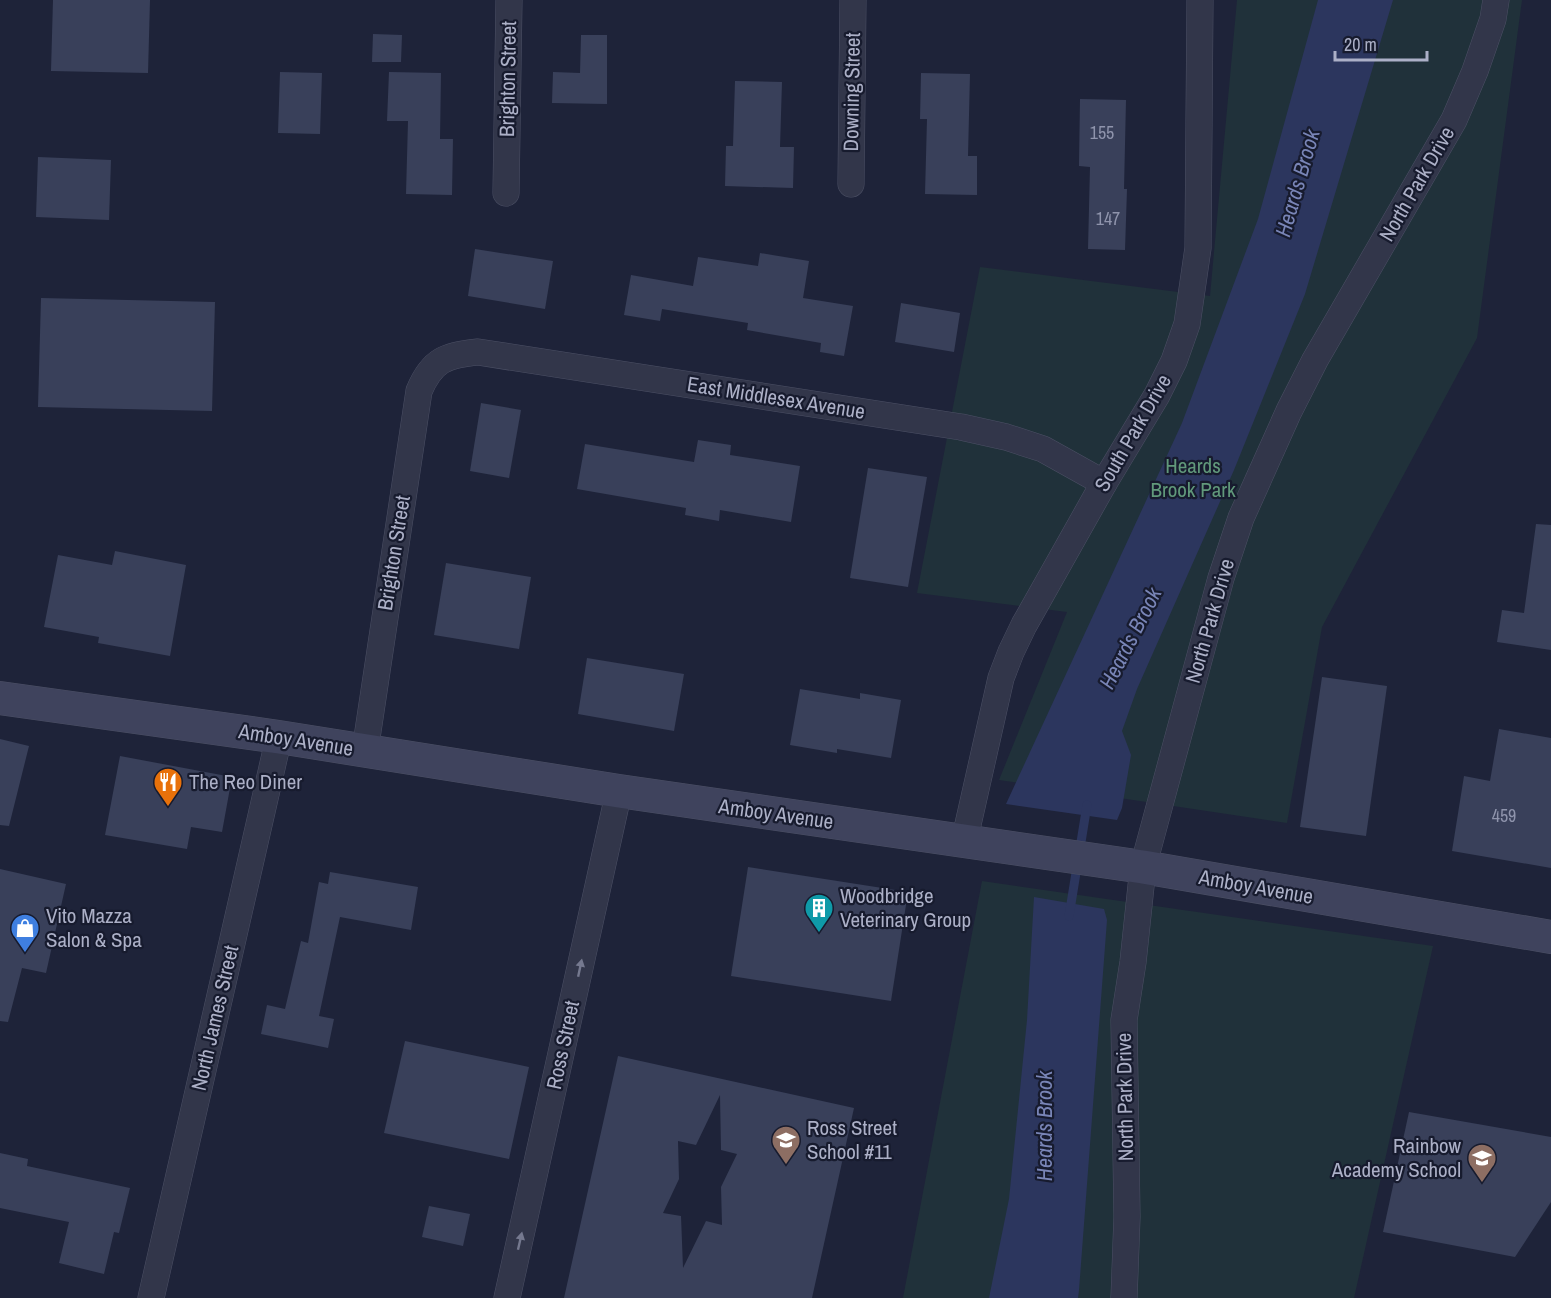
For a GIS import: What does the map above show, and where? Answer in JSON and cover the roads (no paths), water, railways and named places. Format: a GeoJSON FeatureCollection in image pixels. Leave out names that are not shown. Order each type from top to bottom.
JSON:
{"type":"FeatureCollection","features":[{"type":"Feature","properties":{"kind":"main road","name":"Amboy Avenue"},"geometry":{"type":"LineString","coordinates":[[0,698],[279,737],[619,791],[1143,867],[1551,937]]}},
{"type":"Feature","properties":{"kind":"street","name":"Brighton Street"},"geometry":{"type":"LineString","coordinates":[[506,193],[509,0]]}},
{"type":"Feature","properties":{"kind":"street","name":"Downing Street"},"geometry":{"type":"LineString","coordinates":[[851,184],[853,0]]}},
{"type":"Feature","properties":{"kind":"street","name":"South Park Drive"},"geometry":{"type":"LineString","coordinates":[[964,842],[1001,678],[1011,652],[1104,483],[1166,378],[1187,324],[1198,248],[1200,0]]}},
{"type":"Feature","properties":{"kind":"street","name":"North Park Drive"},"geometry":{"type":"LineString","coordinates":[[1124,1298],[1127,1217],[1124,1020],[1143,867],[1205,633],[1241,518],[1284,421],[1315,360],[1454,120],[1475,71],[1493,19],[1496,0]]}},
{"type":"Feature","properties":{"kind":"street","name":"East Middlesex Avenue"},"geometry":{"type":"LineString","coordinates":[[438,361],[459,354],[478,352],[961,427],[1006,437],[1043,449],[1104,483]]}},
{"type":"Feature","properties":{"kind":"street","name":"Brighton Street"},"geometry":{"type":"LineString","coordinates":[[364,751],[419,391],[425,376],[438,361]]}},
{"type":"Feature","properties":{"kind":"street","name":"North James Street"},"geometry":{"type":"LineString","coordinates":[[151,1298],[279,737]]}},
{"type":"Feature","properties":{"kind":"street","name":"Ross Street"},"geometry":{"type":"LineString","coordinates":[[507,1298],[619,791]]}},
{"type":"Feature","properties":{"kind":"water"},"geometry":{"type":"Polygon","coordinates":[[[1318,0],[1393,0],[1305,294],[1234,470],[1137,689],[1122,731],[1131,755],[1122,808],[1117,820],[1006,804],[1182,423],[1258,219],[1318,0]]]}},
{"type":"Feature","properties":{"kind":"water"},"geometry":{"type":"Polygon","coordinates":[[[1034,897],[1104,909],[1107,920],[1079,1290],[1078,1298],[989,1298],[1009,1199],[1027,1020],[1034,897]]]}},
{"type":"Feature","properties":{"kind":"waterway","name":"Heards Brook"},"geometry":{"type":"LineString","coordinates":[[1069,916],[1087,805]]}},
{"type":"Feature","properties":{"kind":"place","name":"The Reo Diner"},"geometry":{"type":"Point","coordinates":[168,808]}},
{"type":"Feature","properties":{"kind":"place","name":"Woodbridge Veterinary Group"},"geometry":{"type":"Point","coordinates":[819,934]}},
{"type":"Feature","properties":{"kind":"place","name":"Vito Mazza Salon & Spa"},"geometry":{"type":"Point","coordinates":[25,954]}},
{"type":"Feature","properties":{"kind":"place","name":"Ross Street School #11"},"geometry":{"type":"Point","coordinates":[786,1166]}},
{"type":"Feature","properties":{"kind":"place","name":"Rainbow Academy School"},"geometry":{"type":"Point","coordinates":[1482,1184]}},
{"type":"Feature","properties":{"kind":"park label","name":"Heards Brook Park"},"geometry":{"type":"Point","coordinates":[1193,478]}}]}
